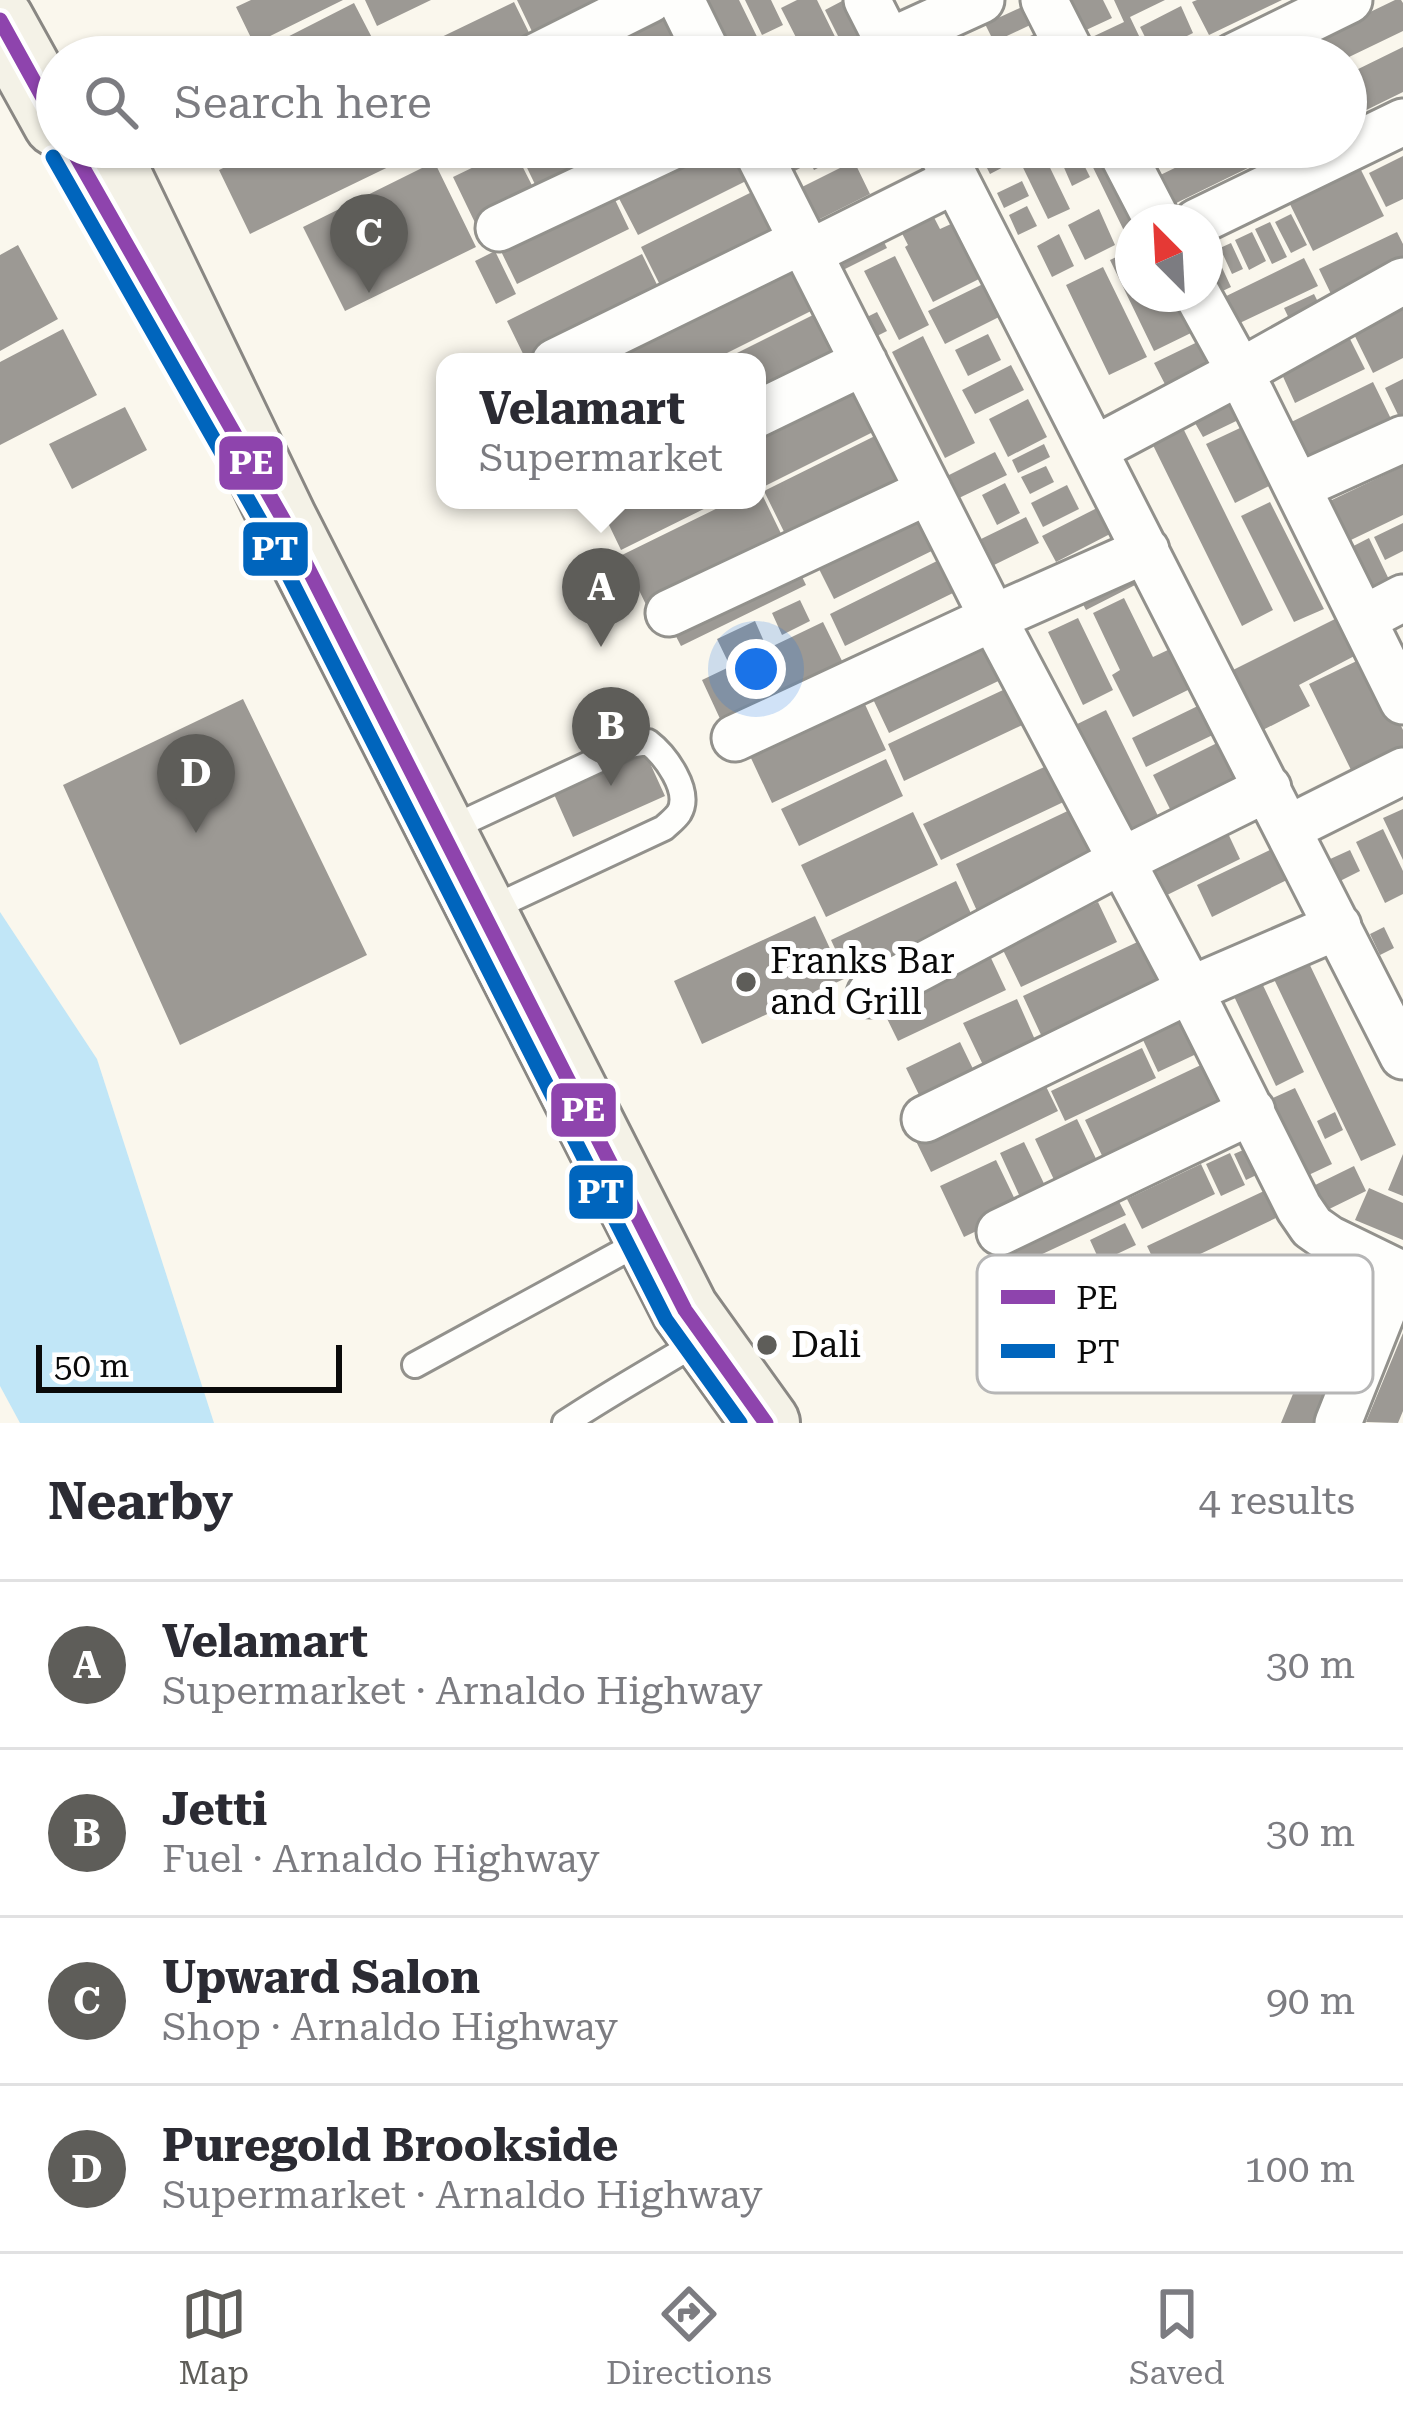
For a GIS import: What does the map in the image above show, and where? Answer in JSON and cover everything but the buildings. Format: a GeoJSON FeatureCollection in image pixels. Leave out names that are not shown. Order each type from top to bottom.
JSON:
{"type":"FeatureCollection","features":[{"type":"Feature","properties":{"kind":"main road"},"geometry":{"type":"LineString","coordinates":[[33,0],[51,36]]}},
{"type":"Feature","properties":{"kind":"main road"},"geometry":{"type":"LineString","coordinates":[[0,20],[36,85]]}},
{"type":"Feature","properties":{"kind":"main road"},"geometry":{"type":"LineString","coordinates":[[83,168],[283,519]]}},
{"type":"Feature","properties":{"kind":"main road"},"geometry":{"type":"LineString","coordinates":[[114,168],[283,519],[685,1310],[766,1423]]}},
{"type":"Feature","properties":{"kind":"street"},"geometry":{"type":"LineString","coordinates":[[577,36],[649,0]]}},
{"type":"Feature","properties":{"kind":"street"},"geometry":{"type":"LineString","coordinates":[[681,0],[699,36]]}},
{"type":"Feature","properties":{"kind":"street"},"geometry":{"type":"LineString","coordinates":[[867,0],[886,36]]}},
{"type":"Feature","properties":{"kind":"street"},"geometry":{"type":"LineString","coordinates":[[918,36],[981,0]]}},
{"type":"Feature","properties":{"kind":"street"},"geometry":{"type":"LineString","coordinates":[[1044,0],[1062,36]]}},
{"type":"Feature","properties":{"kind":"street"},"geometry":{"type":"LineString","coordinates":[[1276,36],[1349,0]]}},
{"type":"Feature","properties":{"kind":"street"},"geometry":{"type":"LineString","coordinates":[[1367,139],[1403,122]]}},
{"type":"Feature","properties":{"kind":"street"},"geometry":{"type":"LineString","coordinates":[[499,228],[626,168]]}},
{"type":"Feature","properties":{"kind":"street"},"geometry":{"type":"LineString","coordinates":[[766,168],[1299,1208],[1312,1227],[1362,1255]]}},
{"type":"Feature","properties":{"kind":"street"},"geometry":{"type":"LineString","coordinates":[[575,353],[806,247],[939,168]]}},
{"type":"Feature","properties":{"kind":"street"},"geometry":{"type":"LineString","coordinates":[[950,168],[1403,1056]]}},
{"type":"Feature","properties":{"kind":"street"},"geometry":{"type":"LineString","coordinates":[[1130,168],[1149,204]]}},
{"type":"Feature","properties":{"kind":"street"},"geometry":{"type":"LineString","coordinates":[[1223,209],[1308,168]]}},
{"type":"Feature","properties":{"kind":"street"},"geometry":{"type":"LineString","coordinates":[[1095,449],[1403,281]]}},
{"type":"Feature","properties":{"kind":"street"},"geometry":{"type":"LineString","coordinates":[[1207,312],[1403,701]]}},
{"type":"Feature","properties":{"kind":"street"},"geometry":{"type":"LineString","coordinates":[[766,410],[863,362]]}},
{"type":"Feature","properties":{"kind":"street"},"geometry":{"type":"LineString","coordinates":[[1297,487],[1403,439]]}},
{"type":"Feature","properties":{"kind":"street"},"geometry":{"type":"LineString","coordinates":[[669,613],[929,491]]}},
{"type":"Feature","properties":{"kind":"street"},"geometry":{"type":"LineString","coordinates":[[735,739],[1146,550]]}},
{"type":"Feature","properties":{"kind":"street"},"geometry":{"type":"LineString","coordinates":[[1363,619],[1403,598]]}},
{"type":"Feature","properties":{"kind":"street"},"geometry":{"type":"LineString","coordinates":[[1289,828],[1403,771]]}},
{"type":"Feature","properties":{"kind":"street"},"geometry":{"type":"LineString","coordinates":[[870,994],[1121,860],[1268,788]]}},
{"type":"Feature","properties":{"kind":"street"},"geometry":{"type":"LineString","coordinates":[[925,1119],[1190,990],[1338,926]]}},
{"type":"Feature","properties":{"kind":"street"},"geometry":{"type":"LineString","coordinates":[[1000,1232],[1252,1111]]}},
{"type":"Feature","properties":{"kind":"street"},"geometry":{"type":"LineString","coordinates":[[1373,1260],[1401,1274],[1373,1340]]}},
{"type":"Feature","properties":{"kind":"street"},"geometry":{"type":"LineString","coordinates":[[1338,1423],[1351,1393]]}},
{"type":"Feature","properties":{"kind":"lane"},"geometry":{"type":"LineString","coordinates":[[441,833],[630,745],[648,742],[663,754],[683,796],[680,813],[664,828],[484,912]]}},
{"type":"Feature","properties":{"kind":"lane"},"geometry":{"type":"LineString","coordinates":[[415,1365],[648,1238]]}},
{"type":"Feature","properties":{"kind":"lane"},"geometry":{"type":"LineString","coordinates":[[565,1423],[705,1338]]}},
{"type":"Feature","properties":{"kind":"water"},"geometry":{"type":"Polygon","coordinates":[[[0,912],[97,1059],[214,1423],[20,1423],[0,1386],[0,912]]]}},
{"type":"Feature","properties":{"kind":"transit line","name":"PE"},"geometry":{"type":"LineString","coordinates":[[0,20],[36,85]]}},
{"type":"Feature","properties":{"kind":"transit line","name":"PT"},"geometry":{"type":"LineString","coordinates":[[59,168],[265,529],[666,1320],[740,1423]]}},
{"type":"Feature","properties":{"kind":"transit line","name":"PE"},"geometry":{"type":"LineString","coordinates":[[83,168],[283,519],[685,1310],[766,1423]]}},
{"type":"Feature","properties":{"kind":"place","name":"Upward Salon"},"geometry":{"type":"Point","coordinates":[369,293]}},
{"type":"Feature","properties":{"kind":"place","name":"Velamart"},"geometry":{"type":"Point","coordinates":[601,647]}},
{"type":"Feature","properties":{"kind":"place","name":"Jetti"},"geometry":{"type":"Point","coordinates":[611,786]}},
{"type":"Feature","properties":{"kind":"place","name":"Puregold Brookside"},"geometry":{"type":"Point","coordinates":[196,833]}},
{"type":"Feature","properties":{"kind":"place","name":"Franks Bar and Grill"},"geometry":{"type":"Point","coordinates":[746,982]}},
{"type":"Feature","properties":{"kind":"place","name":"Dali"},"geometry":{"type":"Point","coordinates":[767,1345]}}]}
